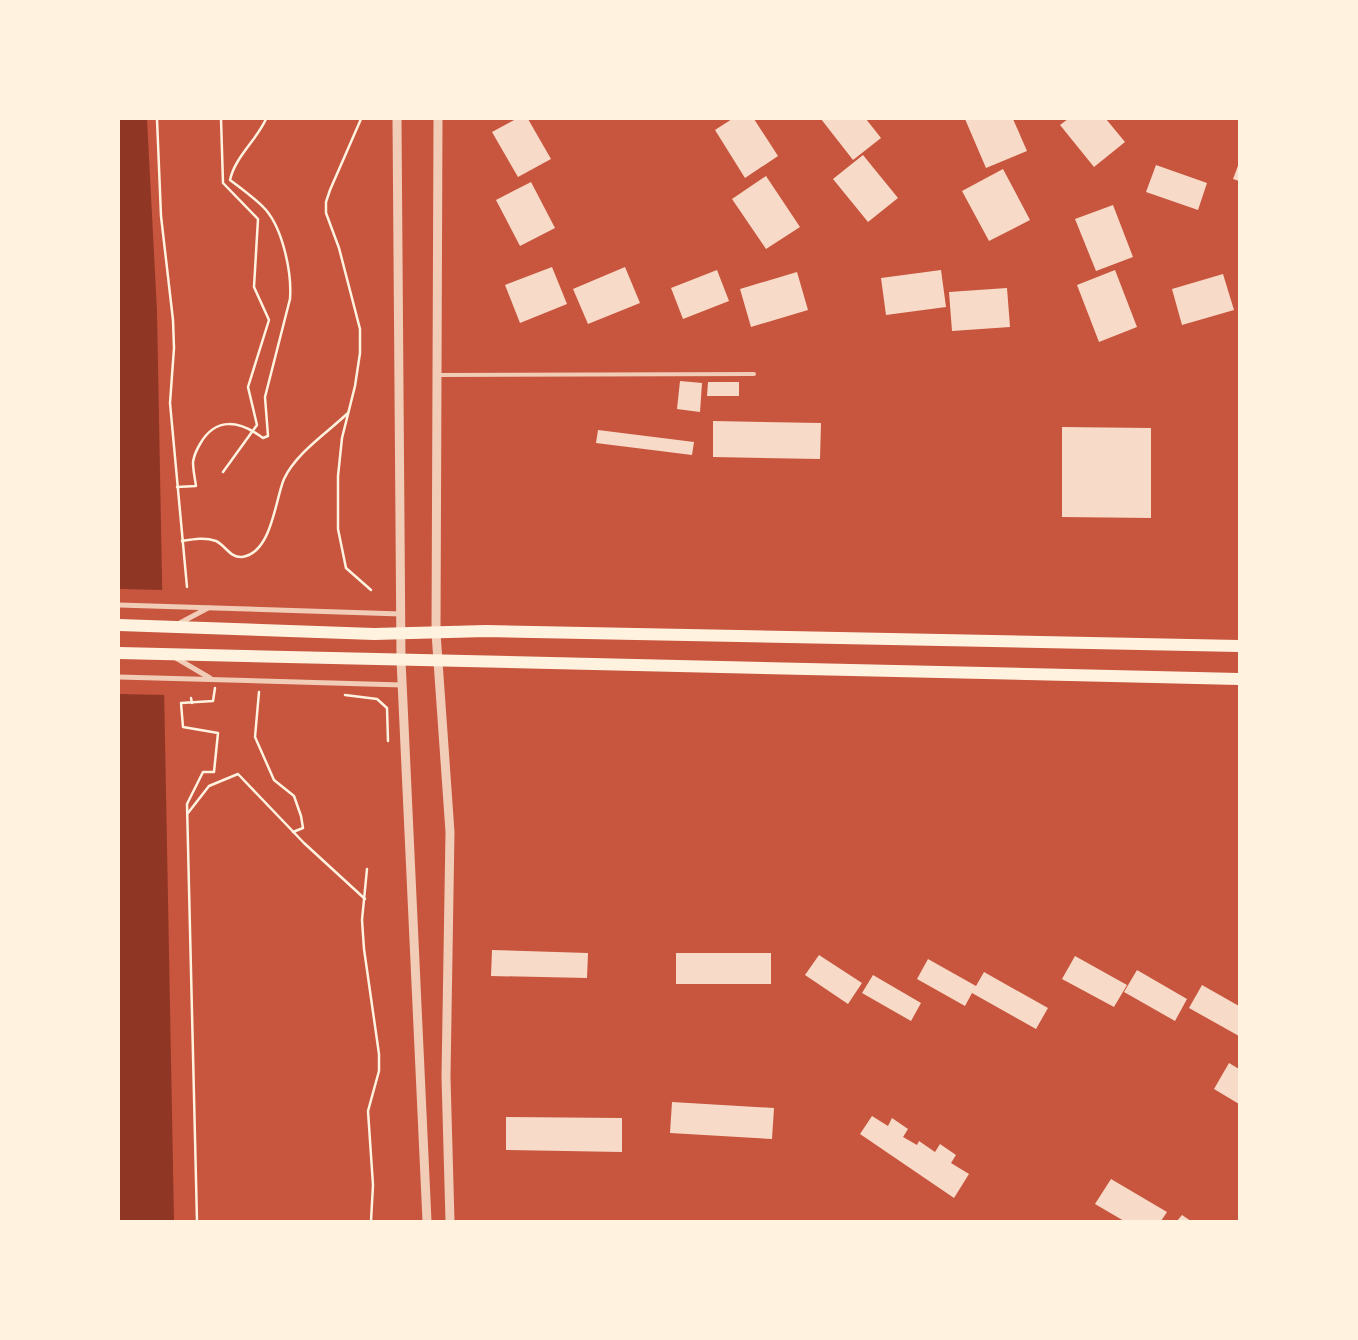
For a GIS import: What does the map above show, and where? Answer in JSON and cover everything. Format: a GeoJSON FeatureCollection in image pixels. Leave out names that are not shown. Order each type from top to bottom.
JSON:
{"type":"FeatureCollection","features":[{"type":"Feature","properties":{"kind":"main road"},"geometry":{"type":"LineString","coordinates":[[119,626],[401,634],[486,631],[1239,646]]}},
{"type":"Feature","properties":{"kind":"main road"},"geometry":{"type":"LineString","coordinates":[[119,652],[1239,679]]}},
{"type":"Feature","properties":{"kind":"street"},"geometry":{"type":"LineString","coordinates":[[396,119],[401,660],[427,1221]]}},
{"type":"Feature","properties":{"kind":"street"},"geometry":{"type":"LineString","coordinates":[[438,119],[436,659],[450,832],[446,1077],[450,1221]]}},
{"type":"Feature","properties":{"kind":"street"},"geometry":{"type":"LineString","coordinates":[[119,605],[198,610],[210,607],[401,614]]}},
{"type":"Feature","properties":{"kind":"street"},"geometry":{"type":"LineString","coordinates":[[171,627],[198,610]]}},
{"type":"Feature","properties":{"kind":"street"},"geometry":{"type":"LineString","coordinates":[[169,654],[210,678]]}},
{"type":"Feature","properties":{"kind":"street"},"geometry":{"type":"LineString","coordinates":[[119,677],[210,678],[403,685]]}},
{"type":"Feature","properties":{"kind":"lane"},"geometry":{"type":"LineString","coordinates":[[436,376],[754,374]]}},
{"type":"Feature","properties":{"kind":"path"},"geometry":{"type":"LineString","coordinates":[[157,119],[161,216],[173,320],[174,348],[170,403],[187,586]]}},
{"type":"Feature","properties":{"kind":"path"},"geometry":{"type":"LineString","coordinates":[[221,119],[223,183],[258,219],[254,287],[269,320],[248,387],[257,425],[223,472]]}},
{"type":"Feature","properties":{"kind":"path"},"geometry":{"type":"LineString","coordinates":[[177,487],[196,486],[193,462],[197,449],[205,434],[218,424],[228,423],[263,438],[268,436],[265,397],[285,322],[291,284],[275,224],[266,210],[230,180],[232,170],[254,141],[266,119]]}},
{"type":"Feature","properties":{"kind":"path"},"geometry":{"type":"LineString","coordinates":[[361,119],[326,202],[326,213],[339,248],[360,328],[360,353],[342,438],[338,476],[338,529],[346,568],[371,590]]}},
{"type":"Feature","properties":{"kind":"path"},"geometry":{"type":"LineString","coordinates":[[182,541],[206,538],[218,542],[230,554],[241,557],[253,552],[263,541],[273,520],[283,480],[291,465],[349,412]]}},
{"type":"Feature","properties":{"kind":"path"},"geometry":{"type":"LineString","coordinates":[[209,687],[224,689]]}},
{"type":"Feature","properties":{"kind":"path"},"geometry":{"type":"LineString","coordinates":[[197,1221],[187,804],[203,772],[214,772],[218,733],[183,728],[181,703],[213,701],[215,688]]}},
{"type":"Feature","properties":{"kind":"path"},"geometry":{"type":"LineString","coordinates":[[250,691],[269,692]]}},
{"type":"Feature","properties":{"kind":"path"},"geometry":{"type":"LineString","coordinates":[[259,692],[255,737],[274,780],[294,796],[303,828],[292,832]]}},
{"type":"Feature","properties":{"kind":"path"},"geometry":{"type":"LineString","coordinates":[[338,694],[358,695],[377,700],[387,708],[388,741]]}},
{"type":"Feature","properties":{"kind":"path"},"geometry":{"type":"LineString","coordinates":[[191,698],[192,703]]}},
{"type":"Feature","properties":{"kind":"path"},"geometry":{"type":"LineString","coordinates":[[188,812],[209,786],[238,774],[292,832],[365,899]]}},
{"type":"Feature","properties":{"kind":"path"},"geometry":{"type":"LineString","coordinates":[[367,869],[362,920],[364,949],[379,1054],[379,1071],[368,1111],[373,1185],[371,1221]]}},
{"type":"Feature","properties":{"kind":"shaded area"},"geometry":{"type":"Polygon","coordinates":[[[119,119],[147,119],[157,311],[174,1221],[119,1221],[119,119]]]}},
{"type":"Feature","properties":{"kind":"pier"},"geometry":{"type":"Polygon","coordinates":[[[119,589],[164,590],[166,695],[119,694],[119,589]]]}},
{"type":"Feature","properties":{"kind":"building"},"geometry":{"type":"Polygon","coordinates":[[[516,119],[528,119],[551,159],[518,177],[492,132],[516,119]]]}},
{"type":"Feature","properties":{"kind":"building"},"geometry":{"type":"Polygon","coordinates":[[[732,119],[754,119],[778,156],[745,178],[715,130],[732,119]]]}},
{"type":"Feature","properties":{"kind":"building"},"geometry":{"type":"Polygon","coordinates":[[[821,119],[866,119],[881,138],[853,160],[821,119]]]}},
{"type":"Feature","properties":{"kind":"building"},"geometry":{"type":"Polygon","coordinates":[[[965,119],[1013,119],[1027,151],[986,168],[965,119]]]}},
{"type":"Feature","properties":{"kind":"building"},"geometry":{"type":"Polygon","coordinates":[[[1068,119],[1106,119],[1125,142],[1094,167],[1060,125],[1068,119]]]}},
{"type":"Feature","properties":{"kind":"building"},"geometry":{"type":"Polygon","coordinates":[[[863,155],[898,198],[868,222],[833,179],[863,155]]]}},
{"type":"Feature","properties":{"kind":"building"},"geometry":{"type":"Polygon","coordinates":[[[1239,163],[1239,181],[1233,179],[1239,163]]]}},
{"type":"Feature","properties":{"kind":"building"},"geometry":{"type":"Polygon","coordinates":[[[1156,165],[1207,183],[1198,210],[1146,192],[1156,165]]]}},
{"type":"Feature","properties":{"kind":"building"},"geometry":{"type":"Polygon","coordinates":[[[1003,169],[1030,220],[989,241],[962,191],[1003,169]]]}},
{"type":"Feature","properties":{"kind":"building"},"geometry":{"type":"Polygon","coordinates":[[[766,176],[800,227],[766,249],[732,199],[766,176]]]}},
{"type":"Feature","properties":{"kind":"building"},"geometry":{"type":"Polygon","coordinates":[[[531,182],[555,228],[520,246],[496,200],[531,182]]]}},
{"type":"Feature","properties":{"kind":"building"},"geometry":{"type":"Polygon","coordinates":[[[1113,205],[1133,257],[1096,271],[1075,219],[1113,205]]]}},
{"type":"Feature","properties":{"kind":"building"},"geometry":{"type":"Polygon","coordinates":[[[552,267],[567,304],[520,323],[505,285],[552,267]]]}},
{"type":"Feature","properties":{"kind":"building"},"geometry":{"type":"Polygon","coordinates":[[[625,267],[640,303],[588,324],[573,289],[625,267]]]}},
{"type":"Feature","properties":{"kind":"building"},"geometry":{"type":"Polygon","coordinates":[[[717,270],[729,301],[683,319],[671,288],[717,270]]]}},
{"type":"Feature","properties":{"kind":"building"},"geometry":{"type":"Polygon","coordinates":[[[941,270],[946,307],[886,315],[881,278],[941,270]]]}},
{"type":"Feature","properties":{"kind":"building"},"geometry":{"type":"Polygon","coordinates":[[[1115,270],[1137,327],[1099,342],[1077,285],[1115,270]]]}},
{"type":"Feature","properties":{"kind":"building"},"geometry":{"type":"Polygon","coordinates":[[[797,272],[808,310],[751,327],[740,289],[797,272]]]}},
{"type":"Feature","properties":{"kind":"building"},"geometry":{"type":"Polygon","coordinates":[[[1223,274],[1234,310],[1182,325],[1172,289],[1223,274]]]}},
{"type":"Feature","properties":{"kind":"building"},"geometry":{"type":"Polygon","coordinates":[[[1007,288],[1010,327],[952,331],[949,292],[1007,288]]]}},
{"type":"Feature","properties":{"kind":"building"},"geometry":{"type":"Polygon","coordinates":[[[680,381],[702,383],[700,412],[677,409],[680,381]]]}},
{"type":"Feature","properties":{"kind":"building"},"geometry":{"type":"Polygon","coordinates":[[[708,382],[739,382],[739,396],[707,396],[708,382]]]}},
{"type":"Feature","properties":{"kind":"building"},"geometry":{"type":"Polygon","coordinates":[[[713,421],[821,423],[820,459],[713,457],[713,421]]]}},
{"type":"Feature","properties":{"kind":"building"},"geometry":{"type":"Polygon","coordinates":[[[1062,427],[1151,428],[1151,518],[1062,517],[1062,427]]]}},
{"type":"Feature","properties":{"kind":"building"},"geometry":{"type":"Polygon","coordinates":[[[598,430],[694,442],[692,455],[596,443],[598,430]]]}},
{"type":"Feature","properties":{"kind":"building"},"geometry":{"type":"Polygon","coordinates":[[[492,950],[588,953],[587,978],[491,976],[492,950]]]}},
{"type":"Feature","properties":{"kind":"building"},"geometry":{"type":"Polygon","coordinates":[[[676,953],[771,953],[771,984],[676,984],[676,953]]]}},
{"type":"Feature","properties":{"kind":"building"},"geometry":{"type":"Polygon","coordinates":[[[819,955],[862,983],[848,1004],[805,975],[819,955]]]}},
{"type":"Feature","properties":{"kind":"building"},"geometry":{"type":"Polygon","coordinates":[[[1075,956],[1127,985],[1114,1007],[1062,979],[1075,956]]]}},
{"type":"Feature","properties":{"kind":"building"},"geometry":{"type":"Polygon","coordinates":[[[928,959],[976,986],[984,972],[1048,1008],[1036,1029],[972,993],[965,1006],[917,979],[928,959]]]}},
{"type":"Feature","properties":{"kind":"building"},"geometry":{"type":"Polygon","coordinates":[[[1137,970],[1187,999],[1175,1021],[1124,992],[1137,970]]]}},
{"type":"Feature","properties":{"kind":"building"},"geometry":{"type":"Polygon","coordinates":[[[873,975],[921,1003],[911,1021],[862,993],[873,975]]]}},
{"type":"Feature","properties":{"kind":"building"},"geometry":{"type":"Polygon","coordinates":[[[1202,985],[1239,1006],[1239,1036],[1189,1008],[1202,985]]]}},
{"type":"Feature","properties":{"kind":"building"},"geometry":{"type":"Polygon","coordinates":[[[1229,1063],[1239,1069],[1239,1104],[1214,1089],[1229,1063]]]}},
{"type":"Feature","properties":{"kind":"building"},"geometry":{"type":"Polygon","coordinates":[[[672,1102],[774,1108],[772,1139],[670,1133],[672,1102]]]}},
{"type":"Feature","properties":{"kind":"building"},"geometry":{"type":"Polygon","coordinates":[[[872,1116],[888,1126],[892,1118],[908,1129],[903,1137],[917,1145],[919,1141],[935,1152],[940,1144],[956,1155],[951,1163],[969,1174],[954,1198],[860,1134],[872,1116]]]}},
{"type":"Feature","properties":{"kind":"building"},"geometry":{"type":"Polygon","coordinates":[[[506,1117],[622,1118],[622,1152],[506,1150],[506,1117]]]}},
{"type":"Feature","properties":{"kind":"building"},"geometry":{"type":"Polygon","coordinates":[[[1111,1179],[1167,1212],[1161,1221],[1124,1221],[1095,1204],[1111,1179]]]}},
{"type":"Feature","properties":{"kind":"building"},"geometry":{"type":"Polygon","coordinates":[[[1182,1215],[1191,1221],[1177,1221],[1182,1215]]]}}]}
